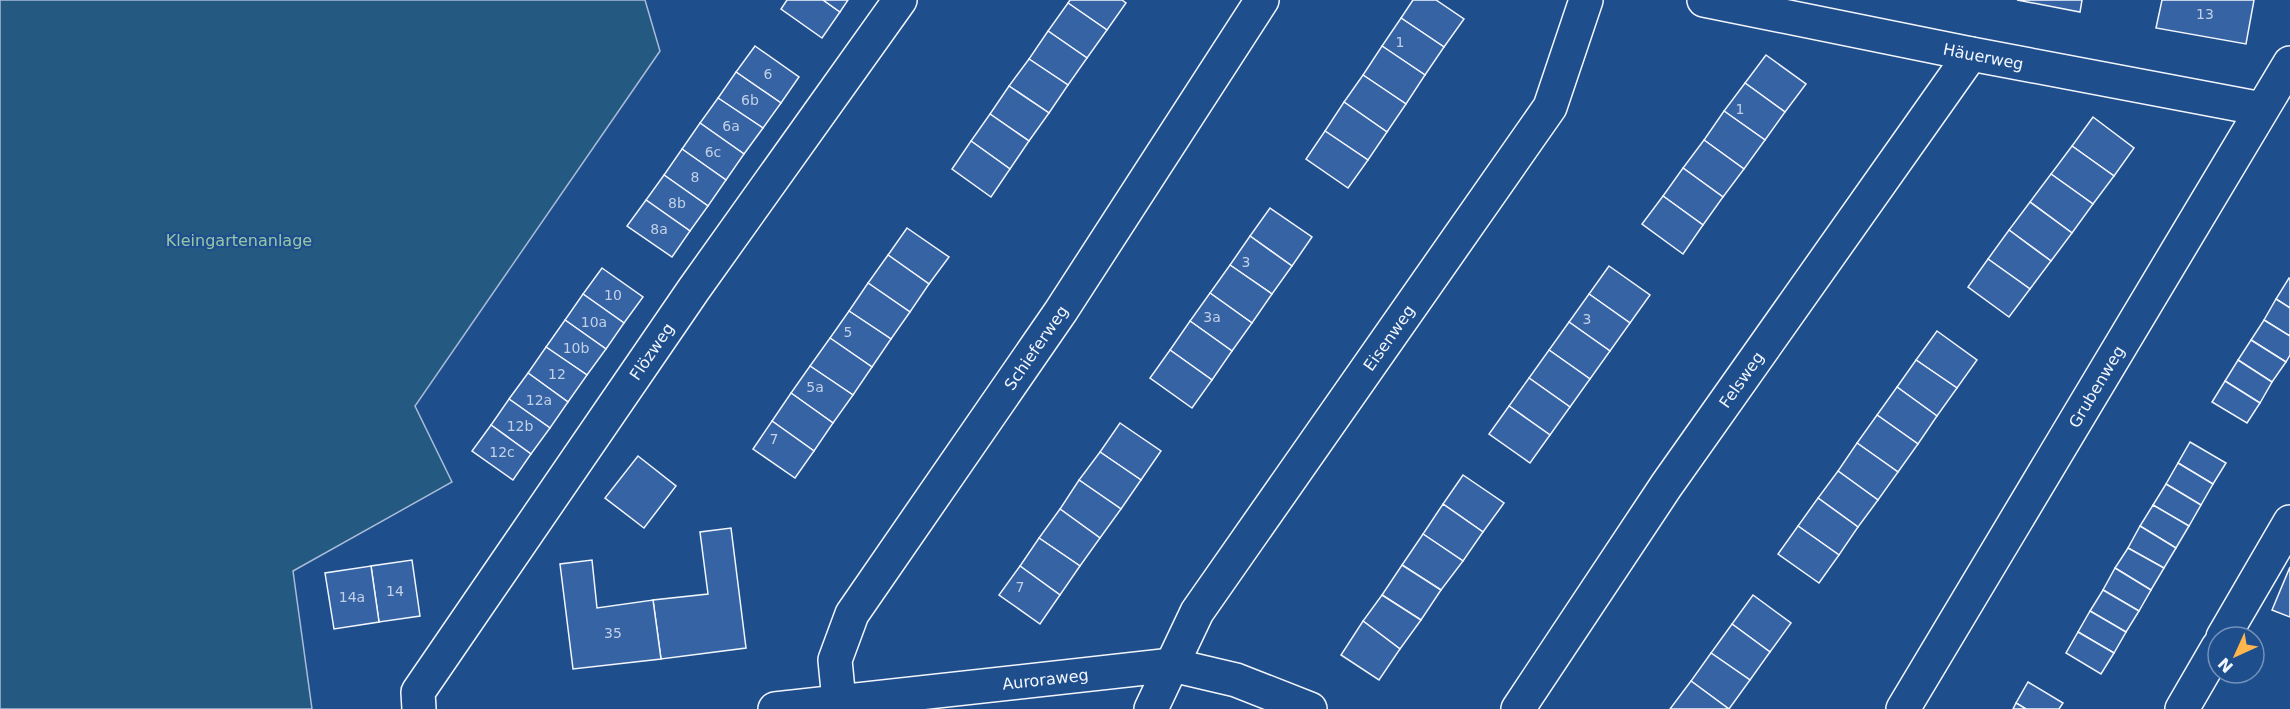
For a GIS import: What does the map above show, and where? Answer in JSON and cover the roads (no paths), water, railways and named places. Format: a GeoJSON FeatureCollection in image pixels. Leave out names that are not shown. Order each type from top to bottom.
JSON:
{"type":"FeatureCollection","features":[{"type":"Feature","properties":{"kind":"street","name":"Flözweg"},"geometry":{"type":"LineString","coordinates":[[419,709],[418,692],[694,289],[900,0]]}},
{"type":"Feature","properties":{"kind":"street","name":"Schieferweg"},"geometry":{"type":"LineString","coordinates":[[839,701],[836,660],[852,614],[1061,311],[1262,0]]}},
{"type":"Feature","properties":{"kind":"street","name":"Eisenweg"},"geometry":{"type":"LineString","coordinates":[[1151,709],[1197,612],[1550,107],[1586,0]]}},
{"type":"Feature","properties":{"kind":"street","name":"Häuerweg"},"geometry":{"type":"LineString","coordinates":[[1704,0],[1971,54],[2262,109]]}},
{"type":"Feature","properties":{"kind":"street","name":"Felsweg"},"geometry":{"type":"LineString","coordinates":[[1518,709],[1666,486],[1971,54]]}},
{"type":"Feature","properties":{"kind":"street","name":"Grubenweg"},"geometry":{"type":"LineString","coordinates":[[1903,709],[2290,63]]}},
{"type":"Feature","properties":{"kind":"street"},"geometry":{"type":"LineString","coordinates":[[2230,625],[2290,522]]}},
{"type":"Feature","properties":{"kind":"street","name":"Auroraweg"},"geometry":{"type":"LineString","coordinates":[[775,709],[1172,665],[1236,680],[1310,709]]}},
{"type":"Feature","properties":{"kind":"street"},"geometry":{"type":"LineString","coordinates":[[2182,709],[2206,667]]}},
{"type":"Feature","properties":{"kind":"park label","name":"Kleingartenanlage"},"geometry":{"type":"Point","coordinates":[239,240]}}]}
